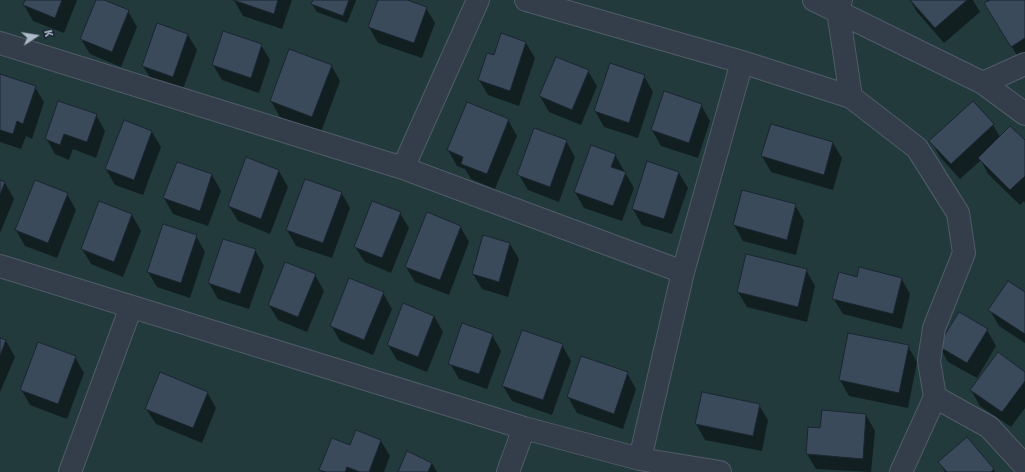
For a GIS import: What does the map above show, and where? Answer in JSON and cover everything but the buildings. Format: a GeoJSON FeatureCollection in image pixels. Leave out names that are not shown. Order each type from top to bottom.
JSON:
{"type":"FeatureCollection","features":[{"type":"Feature","properties":{"kind":"street"},"geometry":{"type":"LineString","coordinates":[[403,168],[478,0]]}},
{"type":"Feature","properties":{"kind":"street"},"geometry":{"type":"LineString","coordinates":[[526,0],[742,62],[851,97],[917,148],[958,213],[964,253],[934,328],[928,361],[935,397],[901,472]]}},
{"type":"Feature","properties":{"kind":"street"},"geometry":{"type":"LineString","coordinates":[[814,0],[839,6],[983,83],[1025,114]]}},
{"type":"Feature","properties":{"kind":"street"},"geometry":{"type":"LineString","coordinates":[[839,6],[851,97]]}},
{"type":"Feature","properties":{"kind":"street"},"geometry":{"type":"LineString","coordinates":[[0,43],[403,168],[683,272]]}},
{"type":"Feature","properties":{"kind":"street"},"geometry":{"type":"LineString","coordinates":[[640,459],[683,272],[742,62]]}},
{"type":"Feature","properties":{"kind":"street"},"geometry":{"type":"LineString","coordinates":[[983,83],[1025,64]]}},
{"type":"Feature","properties":{"kind":"street"},"geometry":{"type":"LineString","coordinates":[[0,266],[524,428],[640,459],[720,472]]}},
{"type":"Feature","properties":{"kind":"street"},"geometry":{"type":"LineString","coordinates":[[70,472],[131,307]]}},
{"type":"Feature","properties":{"kind":"street"},"geometry":{"type":"LineString","coordinates":[[935,397],[989,428],[1025,466]]}},
{"type":"Feature","properties":{"kind":"street"},"geometry":{"type":"LineString","coordinates":[[508,472],[524,428]]}},
{"type":"Feature","properties":{"kind":"green space"},"geometry":{"type":"Polygon","coordinates":[[[0,0],[1025,0],[1025,472],[0,472],[0,0]]]}}]}
